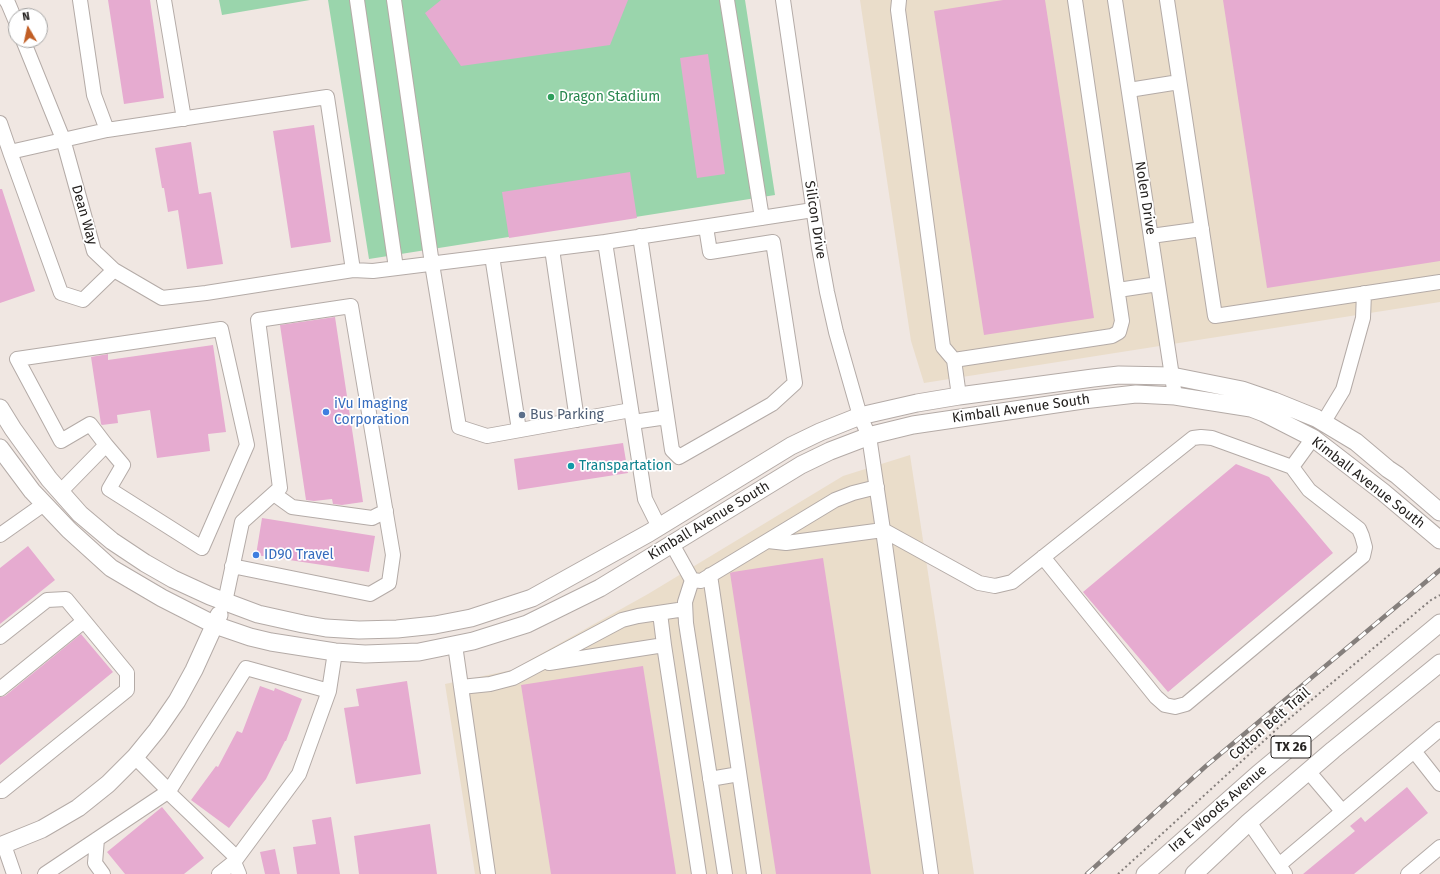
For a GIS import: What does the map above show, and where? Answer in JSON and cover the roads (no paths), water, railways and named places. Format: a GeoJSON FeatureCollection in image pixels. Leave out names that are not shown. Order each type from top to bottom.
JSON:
{"type":"FeatureCollection","features":[{"type":"Feature","properties":{"kind":"main road","name":"Kimball Avenue South"},"geometry":{"type":"LineString","coordinates":[[0,408],[49,479],[80,514],[112,541],[145,563],[173,579],[224,602],[258,614],[326,628],[359,630],[397,629],[435,625],[471,618],[532,598],[659,527],[791,446],[820,432],[860,416],[917,403],[959,396],[1092,378],[1125,375],[1172,376],[1242,390],[1309,415],[1356,442],[1440,512]]}},
{"type":"Feature","properties":{"kind":"main road","name":"Kimball Avenue South"},"geometry":{"type":"LineString","coordinates":[[0,448],[32,491],[69,530],[111,568],[162,598],[215,625],[250,637],[271,642],[335,652],[365,654],[419,652],[473,642],[527,624],[600,588],[801,466],[830,451],[869,436],[913,425],[1083,400],[1136,394],[1175,396],[1251,408],[1264,413],[1313,438],[1383,492],[1440,540]]}},
{"type":"Feature","properties":{"kind":"main road"},"geometry":{"type":"LineString","coordinates":[[1313,438],[1323,423]]}},
{"type":"Feature","properties":{"kind":"main road"},"geometry":{"type":"LineString","coordinates":[[44,504],[60,492]]}},
{"type":"Feature","properties":{"kind":"main road"},"geometry":{"type":"LineString","coordinates":[[659,527],[672,544]]}},
{"type":"Feature","properties":{"kind":"main road"},"geometry":{"type":"LineString","coordinates":[[2,846],[42,829],[78,808],[108,784],[135,757],[157,730],[177,701],[194,670],[224,602]]}},
{"type":"Feature","properties":{"kind":"main road"},"geometry":{"type":"LineString","coordinates":[[451,622],[455,645]]}},
{"type":"Feature","properties":{"kind":"main road","name":"Ira E Woods Avenue"},"geometry":{"type":"LineString","coordinates":[[1145,874],[1258,774],[1440,623]]}},
{"type":"Feature","properties":{"kind":"main road","name":"TX 26"},"geometry":{"type":"LineString","coordinates":[[1194,874],[1249,822],[1308,771],[1440,663]]}},
{"type":"Feature","properties":{"kind":"street"},"geometry":{"type":"LineString","coordinates":[[80,0],[94,95],[107,130]]}},
{"type":"Feature","properties":{"kind":"street"},"geometry":{"type":"LineString","coordinates":[[164,0],[184,119]]}},
{"type":"Feature","properties":{"kind":"street"},"geometry":{"type":"LineString","coordinates":[[357,0],[396,268]]}},
{"type":"Feature","properties":{"kind":"street"},"geometry":{"type":"LineString","coordinates":[[394,0],[432,264],[459,427],[487,436],[577,420],[632,416],[667,417]]}},
{"type":"Feature","properties":{"kind":"street"},"geometry":{"type":"LineString","coordinates":[[727,0],[762,218]]}},
{"type":"Feature","properties":{"kind":"street","name":"Silicon Drive"},"geometry":{"type":"LineString","coordinates":[[783,0],[827,292],[836,332],[860,416],[869,436],[931,874]]}},
{"type":"Feature","properties":{"kind":"street"},"geometry":{"type":"LineString","coordinates":[[899,0],[898,10],[943,347],[954,360],[959,396]]}},
{"type":"Feature","properties":{"kind":"street"},"geometry":{"type":"LineString","coordinates":[[954,360],[1112,336],[1119,332],[1122,321],[1118,290],[1075,0]]}},
{"type":"Feature","properties":{"kind":"street","name":"Nolen Drive"},"geometry":{"type":"LineString","coordinates":[[1115,0],[1175,396]]}},
{"type":"Feature","properties":{"kind":"street"},"geometry":{"type":"LineString","coordinates":[[1167,0],[1214,316],[1440,282]]}},
{"type":"Feature","properties":{"kind":"street","name":"Dean Way"},"geometry":{"type":"LineString","coordinates":[[26,48],[63,139],[94,251],[114,270],[162,298],[206,293],[353,270],[373,271],[605,242],[814,210]]}},
{"type":"Feature","properties":{"kind":"street"},"geometry":{"type":"LineString","coordinates":[[1129,90],[1179,82]]}},
{"type":"Feature","properties":{"kind":"street"},"geometry":{"type":"LineString","coordinates":[[10,152],[107,130],[327,97],[353,270]]}},
{"type":"Feature","properties":{"kind":"street"},"geometry":{"type":"LineString","coordinates":[[0,123],[61,293],[83,300],[114,270]]}},
{"type":"Feature","properties":{"kind":"street"},"geometry":{"type":"LineString","coordinates":[[640,236],[672,450],[679,456],[772,404],[795,383],[773,242],[710,252],[706,226]]}},
{"type":"Feature","properties":{"kind":"street"},"geometry":{"type":"LineString","coordinates":[[1151,236],[1202,229]]}},
{"type":"Feature","properties":{"kind":"street"},"geometry":{"type":"LineString","coordinates":[[605,242],[645,499],[659,527]]}},
{"type":"Feature","properties":{"kind":"street"},"geometry":{"type":"LineString","coordinates":[[552,249],[577,420]]}},
{"type":"Feature","properties":{"kind":"street"},"geometry":{"type":"LineString","coordinates":[[492,256],[519,430]]}},
{"type":"Feature","properties":{"kind":"street"},"geometry":{"type":"LineString","coordinates":[[1118,290],[1158,284]]}},
{"type":"Feature","properties":{"kind":"street"},"geometry":{"type":"LineString","coordinates":[[1323,423],[1343,390],[1363,318],[1364,293]]}},
{"type":"Feature","properties":{"kind":"street"},"geometry":{"type":"LineString","coordinates":[[224,602],[232,566],[242,522],[280,488],[258,320],[351,306],[393,555],[389,583],[370,594],[232,566]]}},
{"type":"Feature","properties":{"kind":"street"},"geometry":{"type":"LineString","coordinates":[[221,329],[247,445],[202,548],[109,488],[123,465],[106,445],[90,424],[61,441],[17,359],[221,329]]}},
{"type":"Feature","properties":{"kind":"street"},"geometry":{"type":"LineString","coordinates":[[768,541],[786,543],[883,530],[978,583],[995,586],[1012,582],[1043,557],[1193,438],[1201,436],[1212,438],[1292,467],[1309,490],[1359,529],[1364,547],[1363,556],[1186,704],[1176,707],[1166,705],[1156,697],[1043,557]]}},
{"type":"Feature","properties":{"kind":"street"},"geometry":{"type":"LineString","coordinates":[[1292,467],[1313,438]]}},
{"type":"Feature","properties":{"kind":"street"},"geometry":{"type":"LineString","coordinates":[[60,492],[106,445]]}},
{"type":"Feature","properties":{"kind":"street"},"geometry":{"type":"LineString","coordinates":[[692,580],[701,581],[835,500],[853,493],[877,487]]}},
{"type":"Feature","properties":{"kind":"street"},"geometry":{"type":"LineString","coordinates":[[274,494],[292,507],[372,518],[386,511]]}},
{"type":"Feature","properties":{"kind":"street"},"geometry":{"type":"LineString","coordinates":[[0,535],[44,504]]}},
{"type":"Feature","properties":{"kind":"street"},"geometry":{"type":"LineString","coordinates":[[672,544],[692,580],[685,602],[686,623],[725,874]]}},
{"type":"Feature","properties":{"kind":"street"},"geometry":{"type":"LineString","coordinates":[[710,575],[754,874]]}},
{"type":"Feature","properties":{"kind":"street"},"geometry":{"type":"LineString","coordinates":[[0,638],[47,600],[66,599],[127,673],[127,690],[2,791],[0,791]]}},
{"type":"Feature","properties":{"kind":"street"},"geometry":{"type":"LineString","coordinates":[[461,687],[490,684],[513,678],[622,620],[685,609]]}},
{"type":"Feature","properties":{"kind":"street"},"geometry":{"type":"LineString","coordinates":[[660,613],[699,874]]}},
{"type":"Feature","properties":{"kind":"street"},"geometry":{"type":"LineString","coordinates":[[0,689],[84,621]]}},
{"type":"Feature","properties":{"kind":"street"},"geometry":{"type":"LineString","coordinates":[[455,645],[488,874]]}},
{"type":"Feature","properties":{"kind":"street"},"geometry":{"type":"LineString","coordinates":[[540,664],[664,645]]}},
{"type":"Feature","properties":{"kind":"street"},"geometry":{"type":"LineString","coordinates":[[219,874],[236,864],[300,774],[329,691],[335,652]]}},
{"type":"Feature","properties":{"kind":"street"},"geometry":{"type":"LineString","coordinates":[[46,874],[168,792],[246,668],[329,691]]}},
{"type":"Feature","properties":{"kind":"street"},"geometry":{"type":"LineString","coordinates":[[1249,822],[1282,869],[1342,811],[1440,729]]}},
{"type":"Feature","properties":{"kind":"street"},"geometry":{"type":"LineString","coordinates":[[1414,751],[1440,784]]}},
{"type":"Feature","properties":{"kind":"street"},"geometry":{"type":"LineString","coordinates":[[135,757],[236,864]]}},
{"type":"Feature","properties":{"kind":"street"},"geometry":{"type":"LineString","coordinates":[[1308,771],[1342,811]]}},
{"type":"Feature","properties":{"kind":"street"},"geometry":{"type":"LineString","coordinates":[[710,779],[739,774]]}},
{"type":"Feature","properties":{"kind":"street"},"geometry":{"type":"LineString","coordinates":[[97,839],[95,863],[103,874]]}},
{"type":"Feature","properties":{"kind":"street"},"geometry":{"type":"LineString","coordinates":[[2,846],[14,874]]}},
{"type":"Feature","properties":{"kind":"street"},"geometry":{"type":"LineString","coordinates":[[1408,874],[1440,847]]}},
{"type":"Feature","properties":{"kind":"railway"},"geometry":{"type":"LineString","coordinates":[[1087,874],[1206,766],[1440,570]]}},
{"type":"Feature","properties":{"kind":"place","name":"Dragon Stadium"},"geometry":{"type":"Point","coordinates":[551,97]}},
{"type":"Feature","properties":{"kind":"place","name":"iVu Imaging Corporation"},"geometry":{"type":"Point","coordinates":[326,412]}},
{"type":"Feature","properties":{"kind":"place","name":"Bus Parking"},"geometry":{"type":"Point","coordinates":[522,415]}},
{"type":"Feature","properties":{"kind":"place","name":"Transpartation"},"geometry":{"type":"Point","coordinates":[571,466]}},
{"type":"Feature","properties":{"kind":"place","name":"ID90 Travel"},"geometry":{"type":"Point","coordinates":[256,555]}}]}
